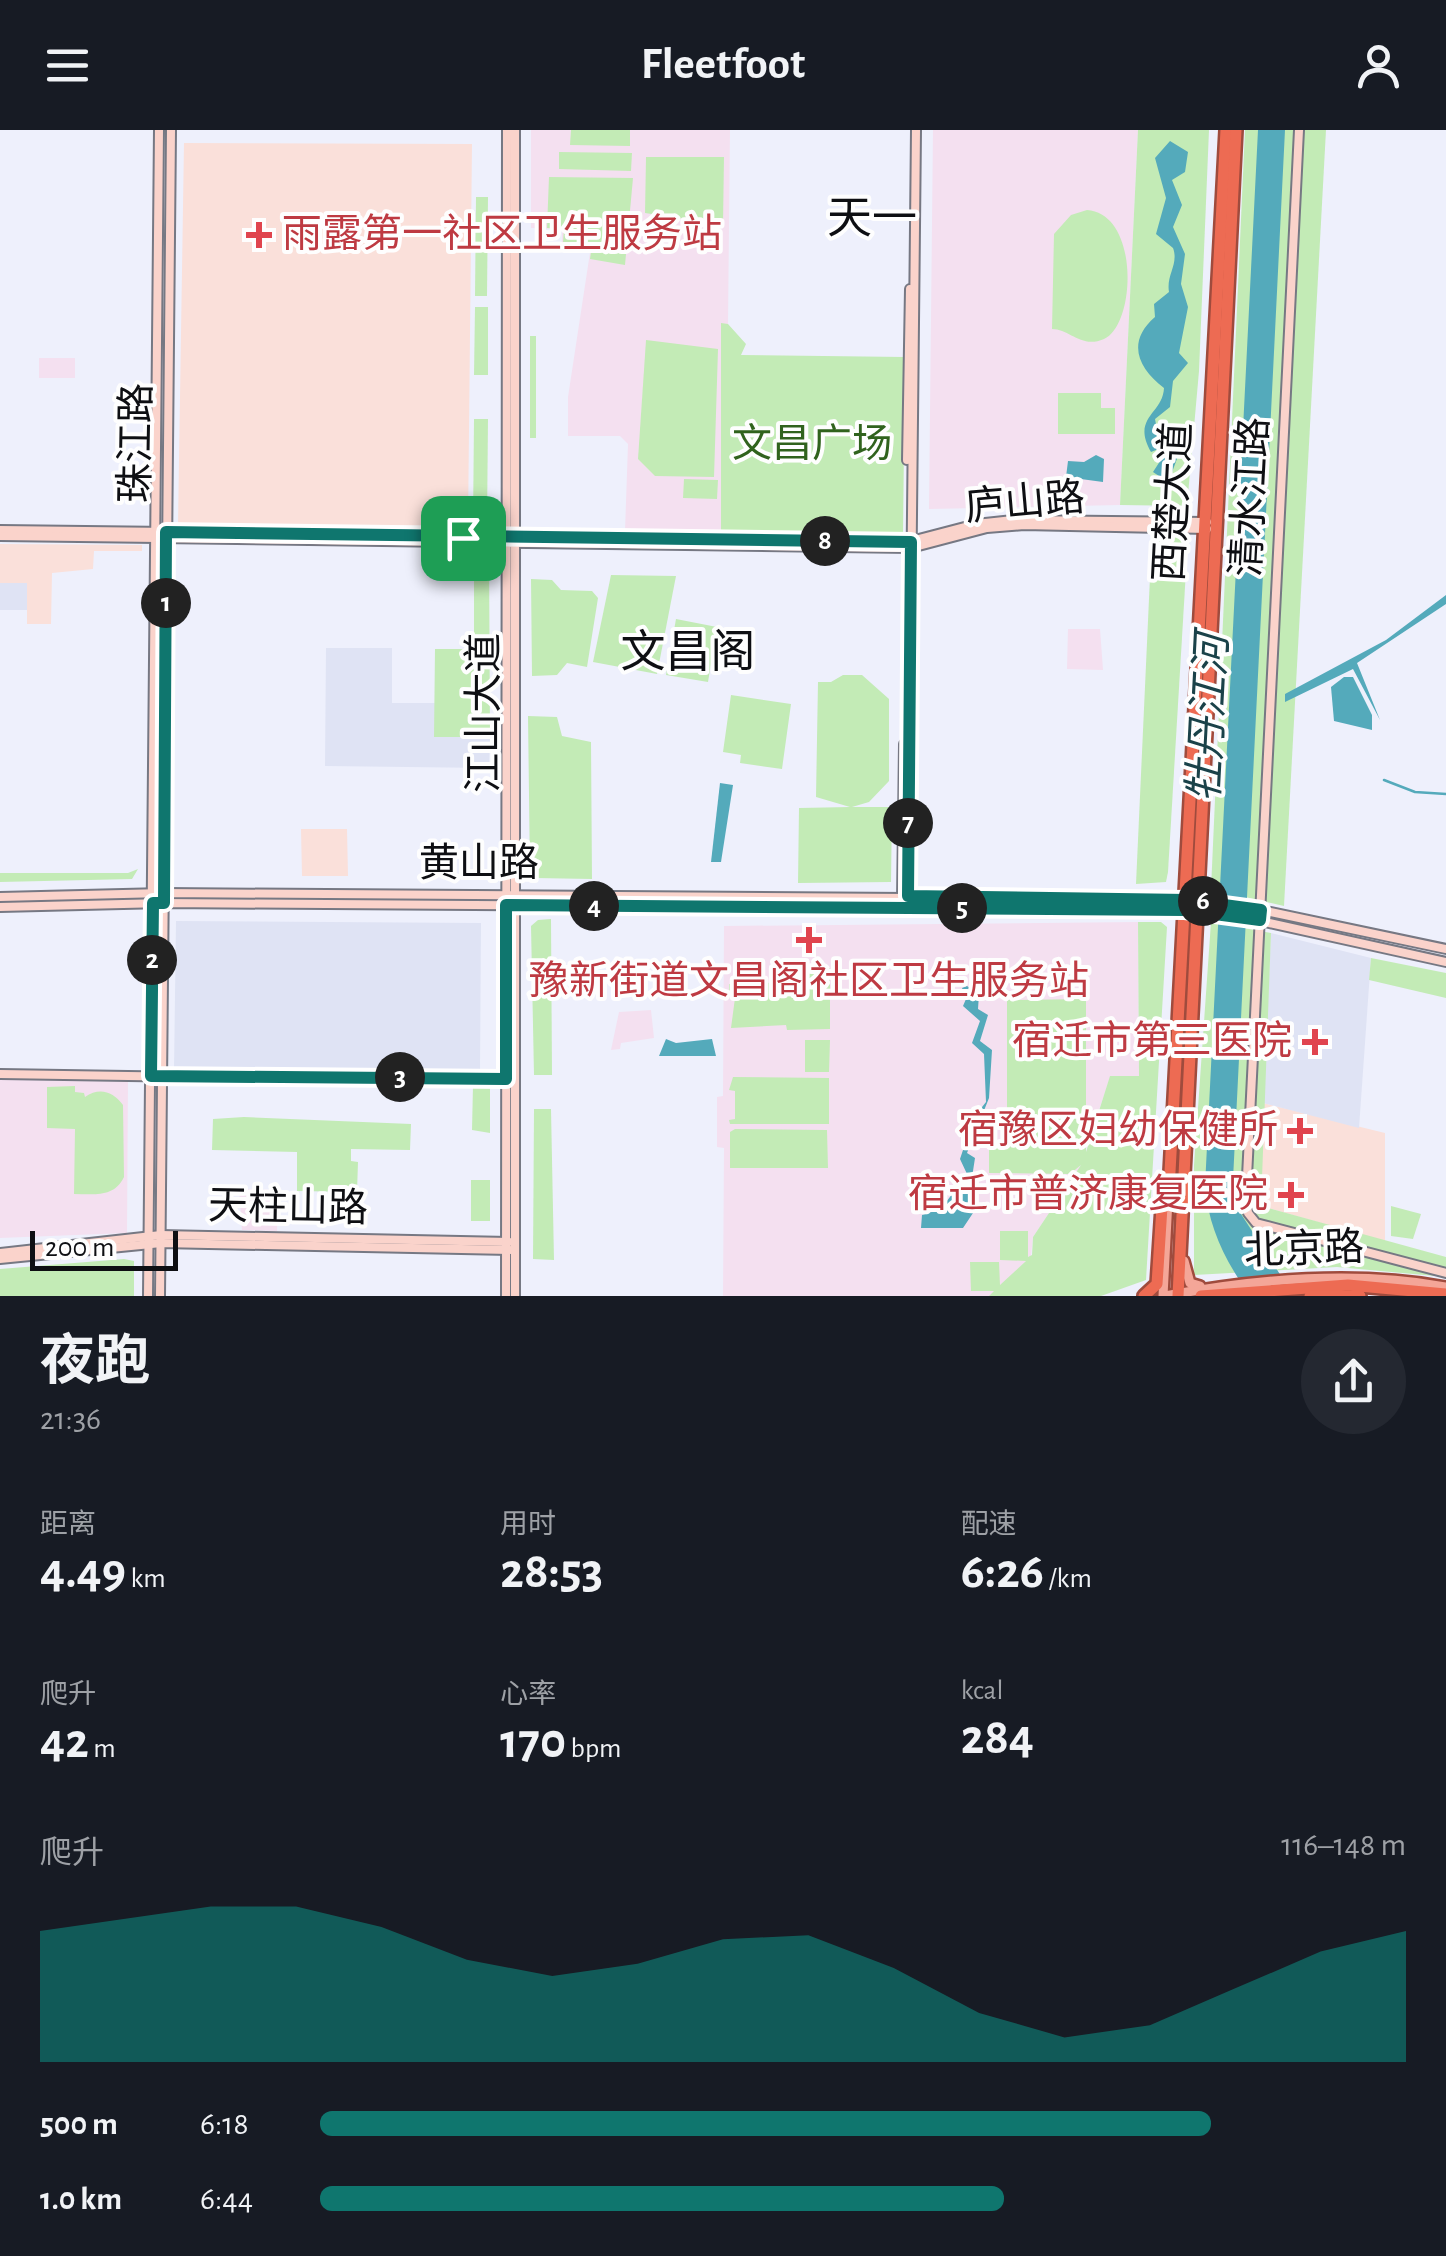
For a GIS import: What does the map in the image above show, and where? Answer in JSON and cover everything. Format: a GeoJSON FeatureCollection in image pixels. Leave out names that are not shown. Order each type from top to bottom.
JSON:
{"type":"FeatureCollection","features":[{"type":"Feature","properties":{"kind":"highway","name":"西楚大道"},"geometry":{"type":"LineString","coordinates":[[1171,1295],[1184,1171],[1226,130]]}},
{"type":"Feature","properties":{"kind":"highway","name":"西楚大道"},"geometry":{"type":"LineString","coordinates":[[1211,525],[1236,130]]}},
{"type":"Feature","properties":{"kind":"highway","name":"西楚大道"},"geometry":{"type":"LineString","coordinates":[[1170,1172],[1192,906]]}},
{"type":"Feature","properties":{"kind":"highway"},"geometry":{"type":"LineString","coordinates":[[1144,1296],[1157,1284],[1162,1207],[1170,1172]]}},
{"type":"Feature","properties":{"kind":"highway"},"geometry":{"type":"LineString","coordinates":[[1201,1296],[1348,1285],[1446,1290]]}},
{"type":"Feature","properties":{"kind":"highway"},"geometry":{"type":"LineString","coordinates":[[1310,1296],[1360,1296]]}},
{"type":"Feature","properties":{"kind":"main road"},"geometry":{"type":"LineString","coordinates":[[1184,1171],[1186,1276],[1195,1286],[1218,1286]]}},
{"type":"Feature","properties":{"kind":"main road","name":"西楚大道"},"geometry":{"type":"LineString","coordinates":[[1170,1172],[1171,1295]]}},
{"type":"Feature","properties":{"kind":"main road","name":"北京路"},"geometry":{"type":"LineString","coordinates":[[1171,1295],[1218,1286],[1289,1280],[1376,1280],[1446,1290]]}},
{"type":"Feature","properties":{"kind":"street","name":"珠江路"},"geometry":{"type":"LineString","coordinates":[[148,1296],[159,130]]}},
{"type":"Feature","properties":{"kind":"street","name":"珠江路"},"geometry":{"type":"LineString","coordinates":[[160,1296],[172,130]]}},
{"type":"Feature","properties":{"kind":"street","name":"江山大道"},"geometry":{"type":"LineString","coordinates":[[511,130],[511,1246],[515,1296]]}},
{"type":"Feature","properties":{"kind":"street"},"geometry":{"type":"LineString","coordinates":[[904,908],[914,130]]}},
{"type":"Feature","properties":{"kind":"street","name":"清水江路"},"geometry":{"type":"LineString","coordinates":[[1299,130],[1256,920],[1248,1213],[1256,1223],[1446,1273]]}},
{"type":"Feature","properties":{"kind":"street","name":"庐山路"},"geometry":{"type":"LineString","coordinates":[[0,533],[909,545],[976,524],[1014,520],[1211,525]]}},
{"type":"Feature","properties":{"kind":"street"},"geometry":{"type":"LineString","coordinates":[[154,590],[166,590]]}},
{"type":"Feature","properties":{"kind":"street"},"geometry":{"type":"LineString","coordinates":[[154,723],[166,724]]}},
{"type":"Feature","properties":{"kind":"street"},"geometry":{"type":"LineString","coordinates":[[153,784],[165,784]]}},
{"type":"Feature","properties":{"kind":"street","name":"黄山路"},"geometry":{"type":"LineString","coordinates":[[0,896],[905,896],[1192,906]]}},
{"type":"Feature","properties":{"kind":"street","name":"黄山路"},"geometry":{"type":"LineString","coordinates":[[0,907],[153,898]]}},
{"type":"Feature","properties":{"kind":"street","name":"黄山路"},"geometry":{"type":"LineString","coordinates":[[164,898],[511,905],[1192,906]]}},
{"type":"Feature","properties":{"kind":"street"},"geometry":{"type":"LineString","coordinates":[[1192,906],[1215,902],[1257,909],[1446,949]]}},
{"type":"Feature","properties":{"kind":"street"},"geometry":{"type":"LineString","coordinates":[[1192,906],[1446,962]]}},
{"type":"Feature","properties":{"kind":"street"},"geometry":{"type":"LineString","coordinates":[[0,1072],[511,1080]]}},
{"type":"Feature","properties":{"kind":"street"},"geometry":{"type":"LineString","coordinates":[[150,1136],[162,1136]]}},
{"type":"Feature","properties":{"kind":"street","name":"天柱山路"},"geometry":{"type":"LineString","coordinates":[[0,1256],[161,1239],[511,1246]]}},
{"type":"Feature","properties":{"kind":"street","name":"江山大道"},"geometry":{"type":"LineString","coordinates":[[506,1296],[511,1246]]}},
{"type":"Feature","properties":{"kind":"shaded area"},"geometry":{"type":"Polygon","coordinates":[[[531,130],[730,130],[728,324],[721,324],[721,533],[625,531],[628,444],[620,436],[568,436],[568,397],[591,246],[562,243],[562,229],[531,228],[531,130]]]}},
{"type":"Feature","properties":{"kind":"shaded area"},"geometry":{"type":"Polygon","coordinates":[[[933,130],[1138,130],[1120,505],[929,509],[933,130]]]}},
{"type":"Feature","properties":{"kind":"shaded area"},"geometry":{"type":"Polygon","coordinates":[[[184,143],[472,144],[468,526],[178,525],[184,143]]]}},
{"type":"Feature","properties":{"kind":"shaded area"},"geometry":{"type":"Polygon","coordinates":[[[39,358],[75,358],[75,378],[39,378],[39,358]]]}},
{"type":"Feature","properties":{"kind":"shaded area"},"geometry":{"type":"Polygon","coordinates":[[[0,544],[142,545],[142,551],[94,551],[93,569],[52,573],[51,624],[27,624],[27,583],[0,583],[0,544]]]}},
{"type":"Feature","properties":{"kind":"shaded area"},"geometry":{"type":"Polygon","coordinates":[[[0,583],[27,583],[27,610],[0,610],[0,583]]]}},
{"type":"Feature","properties":{"kind":"shaded area"},"geometry":{"type":"Polygon","coordinates":[[[1068,629],[1100,629],[1103,670],[1067,669],[1068,629]]]}},
{"type":"Feature","properties":{"kind":"shaded area"},"geometry":{"type":"Polygon","coordinates":[[[326,648],[392,648],[392,703],[435,703],[435,737],[490,737],[489,768],[325,766],[326,648]]]}},
{"type":"Feature","properties":{"kind":"shaded area"},"geometry":{"type":"Polygon","coordinates":[[[301,829],[347,829],[348,876],[302,876],[301,829]]]}},
{"type":"Feature","properties":{"kind":"shaded area"},"geometry":{"type":"Polygon","coordinates":[[[176,921],[481,923],[480,1074],[174,1069],[176,921]]]}},
{"type":"Feature","properties":{"kind":"shaded area"},"geometry":{"type":"Polygon","coordinates":[[[1138,922],[1139,1076],[1110,1077],[1080,1167],[1033,1237],[1031,1256],[990,1296],[723,1296],[724,1148],[717,1147],[717,1097],[723,1096],[724,926],[1138,922]]]}},
{"type":"Feature","properties":{"kind":"shaded area","name":"宿迁市第三医院"},"geometry":{"type":"Polygon","coordinates":[[[1271,933],[1371,958],[1359,1128],[1263,1103],[1271,933]]]}},
{"type":"Feature","properties":{"kind":"shaded area"},"geometry":{"type":"Polygon","coordinates":[[[651,1010],[654,1038],[621,1043],[620,1049],[611,1050],[619,1012],[651,1010]]]}},
{"type":"Feature","properties":{"kind":"shaded area"},"geometry":{"type":"Polygon","coordinates":[[[0,1078],[128,1080],[127,1233],[0,1238],[0,1078]]]}},
{"type":"Feature","properties":{"kind":"shaded area"},"geometry":{"type":"Polygon","coordinates":[[[1263,1103],[1385,1133],[1385,1241],[1261,1206],[1263,1103]]]}},
{"type":"Feature","properties":{"kind":"shaded area"},"geometry":{"type":"Polygon","coordinates":[[[239,1189],[278,1190],[277,1231],[242,1230],[239,1189]]]}},
{"type":"Feature","properties":{"kind":"green space"},"geometry":{"type":"Polygon","coordinates":[[[571,130],[630,130],[630,146],[570,145],[571,130]]]}},
{"type":"Feature","properties":{"kind":"green space"},"geometry":{"type":"Polygon","coordinates":[[[1138,130],[1209,130],[1199,371],[1187,506],[1120,505],[1138,130]]]}},
{"type":"Feature","properties":{"kind":"green space"},"geometry":{"type":"Polygon","coordinates":[[[1245,130],[1326,130],[1284,906],[1211,889],[1245,130]]]}},
{"type":"Feature","properties":{"kind":"green space"},"geometry":{"type":"Polygon","coordinates":[[[559,152],[632,153],[631,171],[559,169],[559,152]]]}},
{"type":"Feature","properties":{"kind":"green space"},"geometry":{"type":"Polygon","coordinates":[[[646,157],[724,157],[723,225],[645,213],[646,157]]]}},
{"type":"Feature","properties":{"kind":"green space"},"geometry":{"type":"Polygon","coordinates":[[[549,177],[633,178],[625,265],[590,259],[592,245],[563,242],[564,229],[547,228],[549,177]]]}},
{"type":"Feature","properties":{"kind":"green space"},"geometry":{"type":"Polygon","coordinates":[[[476,197],[488,197],[487,296],[475,296],[476,197]]]}},
{"type":"Feature","properties":{"kind":"green space"},"geometry":{"type":"Polygon","coordinates":[[[1087,210],[1104,216],[1117,230],[1127,271],[1127,293],[1115,330],[1104,339],[1089,342],[1052,329],[1054,234],[1071,215],[1087,210]]]}},
{"type":"Feature","properties":{"kind":"green space"},"geometry":{"type":"Polygon","coordinates":[[[475,307],[488,307],[488,375],[474,375],[475,307]]]}},
{"type":"Feature","properties":{"kind":"green space","name":"文昌广场"},"geometry":{"type":"Polygon","coordinates":[[[721,323],[728,324],[746,344],[741,355],[905,357],[903,535],[721,533],[721,323]]]}},
{"type":"Feature","properties":{"kind":"green space"},"geometry":{"type":"Polygon","coordinates":[[[530,336],[536,336],[536,438],[530,438],[530,336]]]}},
{"type":"Feature","properties":{"kind":"green space"},"geometry":{"type":"Polygon","coordinates":[[[646,340],[718,349],[714,477],[655,476],[638,459],[646,340]]]}},
{"type":"Feature","properties":{"kind":"green space"},"geometry":{"type":"Polygon","coordinates":[[[1058,393],[1101,393],[1101,408],[1115,408],[1115,434],[1058,434],[1058,393]]]}},
{"type":"Feature","properties":{"kind":"green space"},"geometry":{"type":"Polygon","coordinates":[[[474,419],[488,419],[487,525],[473,525],[474,419]]]}},
{"type":"Feature","properties":{"kind":"green space"},"geometry":{"type":"Polygon","coordinates":[[[684,479],[718,480],[717,499],[683,498],[684,479]]]}},
{"type":"Feature","properties":{"kind":"green space"},"geometry":{"type":"Polygon","coordinates":[[[1152,533],[1188,537],[1168,872],[1166,882],[1136,884],[1152,533]]]}},
{"type":"Feature","properties":{"kind":"green space"},"geometry":{"type":"Polygon","coordinates":[[[489,549],[490,737],[434,737],[435,649],[474,649],[474,550],[489,549]]]}},
{"type":"Feature","properties":{"kind":"green space"},"geometry":{"type":"Polygon","coordinates":[[[611,575],[676,576],[657,674],[593,662],[611,575]]]}},
{"type":"Feature","properties":{"kind":"green space"},"geometry":{"type":"Polygon","coordinates":[[[531,579],[552,580],[561,590],[592,591],[598,598],[587,667],[567,663],[557,675],[532,676],[531,579]]]}},
{"type":"Feature","properties":{"kind":"green space"},"geometry":{"type":"Polygon","coordinates":[[[676,619],[717,627],[708,682],[666,675],[676,619]]]}},
{"type":"Feature","properties":{"kind":"green space"},"geometry":{"type":"Polygon","coordinates":[[[843,675],[862,675],[889,699],[889,781],[869,802],[852,807],[892,807],[891,882],[798,883],[799,808],[850,807],[816,797],[818,682],[831,682],[843,675]]]}},
{"type":"Feature","properties":{"kind":"green space"},"geometry":{"type":"Polygon","coordinates":[[[731,695],[791,704],[782,769],[740,763],[741,755],[723,752],[731,695]]]}},
{"type":"Feature","properties":{"kind":"green space"},"geometry":{"type":"Polygon","coordinates":[[[528,716],[557,717],[562,736],[591,742],[592,879],[535,878],[530,873],[528,716]]]}},
{"type":"Feature","properties":{"kind":"green space"},"geometry":{"type":"Polygon","coordinates":[[[138,869],[132,879],[0,882],[0,873],[128,873],[138,869]]]}},
{"type":"Feature","properties":{"kind":"green space"},"geometry":{"type":"Polygon","coordinates":[[[551,919],[552,1075],[534,1075],[531,926],[538,920],[551,919]]]}},
{"type":"Feature","properties":{"kind":"green space"},"geometry":{"type":"Polygon","coordinates":[[[1138,922],[1161,922],[1167,927],[1146,1280],[1101,1296],[989,1296],[994,1291],[971,1291],[970,1262],[999,1262],[1000,1285],[1026,1261],[1000,1260],[1000,1231],[1028,1231],[1028,1257],[1032,1255],[1033,1237],[1081,1165],[1070,1174],[989,1173],[989,1145],[1007,1144],[1007,1000],[1086,999],[1086,1152],[1110,1076],[1139,1076],[1138,922]]]}},
{"type":"Feature","properties":{"kind":"green space"},"geometry":{"type":"Polygon","coordinates":[[[1211,922],[1271,933],[1261,1206],[1446,1257],[1446,1277],[1337,1267],[1194,1275],[1194,1165],[1211,922]]]}},
{"type":"Feature","properties":{"kind":"green space"},"geometry":{"type":"Polygon","coordinates":[[[1371,958],[1446,973],[1446,998],[1369,980],[1371,958]]]}},
{"type":"Feature","properties":{"kind":"green space"},"geometry":{"type":"Polygon","coordinates":[[[805,968],[830,968],[830,1029],[787,1030],[786,1025],[731,1028],[735,998],[729,998],[729,984],[795,982],[802,978],[805,968]]]}},
{"type":"Feature","properties":{"kind":"green space"},"geometry":{"type":"Polygon","coordinates":[[[805,1040],[830,1040],[829,1072],[805,1072],[805,1040]]]}},
{"type":"Feature","properties":{"kind":"green space"},"geometry":{"type":"Polygon","coordinates":[[[733,1077],[829,1078],[829,1124],[730,1124],[729,1120],[735,1119],[735,1091],[729,1090],[733,1077]]]}},
{"type":"Feature","properties":{"kind":"green space"},"geometry":{"type":"Polygon","coordinates":[[[473,1085],[490,1086],[490,1133],[472,1130],[473,1085]]]}},
{"type":"Feature","properties":{"kind":"green space"},"geometry":{"type":"Polygon","coordinates":[[[75,1086],[75,1092],[84,1093],[85,1097],[106,1092],[123,1105],[124,1177],[109,1192],[74,1194],[75,1129],[47,1128],[47,1087],[75,1086]]]}},
{"type":"Feature","properties":{"kind":"green space"},"geometry":{"type":"Polygon","coordinates":[[[534,1109],[551,1109],[554,1260],[533,1259],[534,1109]]]}},
{"type":"Feature","properties":{"kind":"green space"},"geometry":{"type":"Polygon","coordinates":[[[213,1119],[411,1124],[410,1150],[351,1149],[351,1161],[358,1162],[357,1192],[297,1191],[297,1152],[212,1150],[213,1119]]]}},
{"type":"Feature","properties":{"kind":"green space"},"geometry":{"type":"Polygon","coordinates":[[[827,1130],[828,1168],[730,1168],[730,1132],[827,1130]]]}},
{"type":"Feature","properties":{"kind":"green space"},"geometry":{"type":"Polygon","coordinates":[[[471,1180],[490,1180],[490,1221],[471,1221],[471,1180]]]}},
{"type":"Feature","properties":{"kind":"green space"},"geometry":{"type":"Polygon","coordinates":[[[1391,1206],[1421,1214],[1413,1239],[1391,1236],[1391,1206]]]}},
{"type":"Feature","properties":{"kind":"green space"},"geometry":{"type":"Polygon","coordinates":[[[134,1261],[134,1296],[0,1296],[0,1269],[134,1261]]]}},
{"type":"Feature","properties":{"kind":"water"},"geometry":{"type":"Polygon","coordinates":[[[1258,130],[1285,130],[1232,1200],[1294,1296],[1251,1296],[1220,1244],[1205,1186],[1258,130]]]}},
{"type":"Feature","properties":{"kind":"water"},"geometry":{"type":"Polygon","coordinates":[[[1170,141],[1188,152],[1185,172],[1172,180],[1182,205],[1173,227],[1185,254],[1181,284],[1188,307],[1179,353],[1188,363],[1173,381],[1170,407],[1155,419],[1158,435],[1178,456],[1171,475],[1162,478],[1153,472],[1166,452],[1161,448],[1151,452],[1144,431],[1164,388],[1142,363],[1138,345],[1146,326],[1155,317],[1154,304],[1169,292],[1173,248],[1156,234],[1166,198],[1155,158],[1170,141]]]}},
{"type":"Feature","properties":{"kind":"water"},"geometry":{"type":"Polygon","coordinates":[[[1096,455],[1104,459],[1103,482],[1066,477],[1068,461],[1084,462],[1096,455]]]}},
{"type":"Feature","properties":{"kind":"water"},"geometry":{"type":"Polygon","coordinates":[[[1446,595],[1446,604],[1357,663],[1380,720],[1353,669],[1285,702],[1285,694],[1386,640],[1446,595]]]}},
{"type":"Feature","properties":{"kind":"water"},"geometry":{"type":"Polygon","coordinates":[[[1344,677],[1353,677],[1372,715],[1372,730],[1334,721],[1331,687],[1344,677]]]}},
{"type":"Feature","properties":{"kind":"water"},"geometry":{"type":"Polygon","coordinates":[[[720,783],[733,785],[721,862],[711,862],[720,783]]]}},
{"type":"Feature","properties":{"kind":"water"},"geometry":{"type":"Polygon","coordinates":[[[967,986],[979,994],[978,1009],[988,1015],[980,1041],[992,1050],[989,1098],[967,1153],[975,1158],[971,1184],[977,1207],[963,1228],[921,1228],[922,1215],[941,1209],[967,1174],[960,1159],[964,1147],[960,1135],[986,1102],[984,1054],[972,1043],[980,1021],[963,1006],[966,999],[962,988],[967,986]]]}},
{"type":"Feature","properties":{"kind":"water"},"geometry":{"type":"Polygon","coordinates":[[[666,1039],[676,1043],[712,1039],[716,1056],[659,1056],[666,1039]]]}},
{"type":"Feature","properties":{"kind":"waterway"},"geometry":{"type":"LineString","coordinates":[[1384,780],[1415,792],[1446,794]]}},
{"type":"Feature","properties":{"kind":"place","name":"雨露第一社区卫生服务站"},"geometry":{"type":"Point","coordinates":[259,235]}},
{"type":"Feature","properties":{"kind":"place","name":"豫新街道文昌阁社区卫生服务站"},"geometry":{"type":"Point","coordinates":[809,940]}},
{"type":"Feature","properties":{"kind":"place","name":"宿迁市第三医院"},"geometry":{"type":"Point","coordinates":[1315,1042]}},
{"type":"Feature","properties":{"kind":"place","name":"宿豫区妇幼保健所"},"geometry":{"type":"Point","coordinates":[1300,1131]}},
{"type":"Feature","properties":{"kind":"place","name":"宿迁市普济康复医院"},"geometry":{"type":"Point","coordinates":[1291,1195]}},
{"type":"Feature","properties":{"kind":"district","name":"天一"},"geometry":{"type":"Point","coordinates":[872,219]}},
{"type":"Feature","properties":{"kind":"district","name":"文昌阁"},"geometry":{"type":"Point","coordinates":[688,653]}},
{"type":"Feature","properties":{"kind":"route"},"geometry":{"type":"LineString","coordinates":[[166,532],[463,538],[911,542],[908,896],[1198,900],[1261,910],[1260,920],[1185,910],[506,905],[506,1079],[162,1073],[151,1076],[153,903],[164,903],[166,532]]}},
{"type":"Feature","properties":{"kind":"water label","name":"牡丹江河"},"geometry":{"type":"Point","coordinates":[1209,718]}}]}
